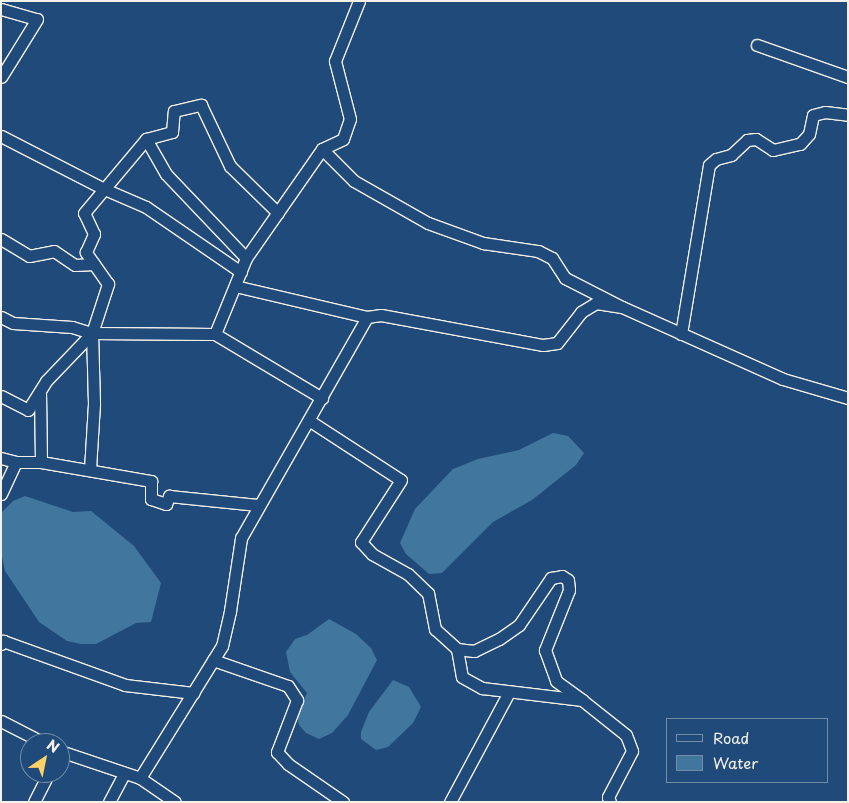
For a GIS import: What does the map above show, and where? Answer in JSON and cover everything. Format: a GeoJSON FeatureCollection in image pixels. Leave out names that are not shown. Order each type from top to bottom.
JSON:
{"type":"FeatureCollection","features":[{"type":"Feature","properties":{"kind":"street"},"geometry":{"type":"LineString","coordinates":[[215,334],[246,258],[322,149],[342,138],[350,119],[335,61],[358,1]]}},
{"type":"Feature","properties":{"kind":"street"},"geometry":{"type":"LineString","coordinates":[[1,8],[37,18],[1,77]]}},
{"type":"Feature","properties":{"kind":"street"},"geometry":{"type":"LineString","coordinates":[[756,44],[848,77]]}},
{"type":"Feature","properties":{"kind":"street"},"geometry":{"type":"LineString","coordinates":[[90,468],[94,403],[92,333],[108,284],[86,252],[94,234],[84,213],[102,188],[146,139],[172,132],[174,111],[201,105],[230,166],[278,213]]}},
{"type":"Feature","properties":{"kind":"street"},"geometry":{"type":"LineString","coordinates":[[681,334],[709,165],[716,159],[731,155],[747,140],[756,139],[773,150],[800,144],[809,134],[813,115],[825,112],[848,115]]}},
{"type":"Feature","properties":{"kind":"street"},"geometry":{"type":"LineString","coordinates":[[1,136],[102,188],[146,207],[241,272]]}},
{"type":"Feature","properties":{"kind":"street"},"geometry":{"type":"LineString","coordinates":[[146,139],[166,174],[246,258]]}},
{"type":"Feature","properties":{"kind":"street"},"geometry":{"type":"LineString","coordinates":[[322,149],[354,181],[409,214],[484,243],[538,252],[552,258],[566,278],[622,307],[783,379],[848,398]]}},
{"type":"Feature","properties":{"kind":"street"},"geometry":{"type":"LineString","coordinates":[[1,238],[28,256],[54,251],[75,265],[94,264]]}},
{"type":"Feature","properties":{"kind":"street"},"geometry":{"type":"LineString","coordinates":[[235,286],[367,317],[381,315],[543,345],[557,343],[581,312],[596,303],[622,307]]}},
{"type":"Feature","properties":{"kind":"street"},"geometry":{"type":"LineString","coordinates":[[1,317],[12,323],[72,327],[92,333],[215,334],[322,398]]}},
{"type":"Feature","properties":{"kind":"street"},"geometry":{"type":"LineString","coordinates":[[140,778],[222,646],[230,611],[241,538],[258,505],[310,421],[367,317]]}},
{"type":"Feature","properties":{"kind":"street"},"geometry":{"type":"LineString","coordinates":[[1,396],[28,410],[46,381],[92,333]]}},
{"type":"Feature","properties":{"kind":"street"},"geometry":{"type":"LineString","coordinates":[[40,393],[41,462]]}},
{"type":"Feature","properties":{"kind":"street"},"geometry":{"type":"LineString","coordinates":[[310,421],[401,480],[361,542],[372,554],[408,574],[428,594],[435,629],[457,649],[474,651],[499,640],[519,625],[551,578],[562,576],[568,580],[569,590],[545,650],[556,681],[626,735],[632,751],[608,797],[610,802]]}},
{"type":"Feature","properties":{"kind":"street"},"geometry":{"type":"LineString","coordinates":[[1,458],[16,462],[41,462],[90,468],[151,481],[151,499],[166,504],[169,496],[258,505]]}},
{"type":"Feature","properties":{"kind":"street"},"geometry":{"type":"LineString","coordinates":[[1,494],[16,462]]}},
{"type":"Feature","properties":{"kind":"street"},"geometry":{"type":"LineString","coordinates":[[1,644],[3,641],[125,685],[194,693]]}},
{"type":"Feature","properties":{"kind":"street"},"geometry":{"type":"LineString","coordinates":[[457,649],[462,677],[482,688],[582,700]]}},
{"type":"Feature","properties":{"kind":"street"},"geometry":{"type":"LineString","coordinates":[[213,660],[288,686],[297,700],[277,752],[288,764],[343,802]]}},
{"type":"Feature","properties":{"kind":"street"},"geometry":{"type":"LineString","coordinates":[[450,802],[509,692]]}},
{"type":"Feature","properties":{"kind":"street"},"geometry":{"type":"LineString","coordinates":[[1,721],[24,733]]}},
{"type":"Feature","properties":{"kind":"street"},"geometry":{"type":"LineString","coordinates":[[70,755],[140,778],[176,802]]}},
{"type":"Feature","properties":{"kind":"street"},"geometry":{"type":"LineString","coordinates":[[109,802],[124,774]]}},
{"type":"Feature","properties":{"kind":"street"},"geometry":{"type":"LineString","coordinates":[[34,802],[44,783]]}},
{"type":"Feature","properties":{"kind":"water"},"geometry":{"type":"Polygon","coordinates":[[[553,433],[568,436],[584,453],[576,465],[532,500],[493,522],[442,573],[429,574],[406,554],[400,543],[415,509],[453,469],[478,459],[519,450],[553,433]]]}},
{"type":"Feature","properties":{"kind":"water"},"geometry":{"type":"Polygon","coordinates":[[[25,496],[73,512],[91,511],[134,546],[161,583],[151,622],[136,623],[96,644],[81,644],[67,641],[39,622],[5,571],[1,552],[1,513],[13,501],[25,496]]]}},
{"type":"Feature","properties":{"kind":"water"},"geometry":{"type":"Polygon","coordinates":[[[329,619],[356,634],[371,648],[377,660],[348,715],[332,733],[319,739],[306,733],[299,725],[297,716],[307,693],[290,672],[286,652],[295,639],[307,635],[329,619]]]}},
{"type":"Feature","properties":{"kind":"water"},"geometry":{"type":"Polygon","coordinates":[[[393,680],[409,687],[421,707],[413,723],[388,747],[376,750],[361,739],[361,732],[369,712],[393,680]]]}}]}
